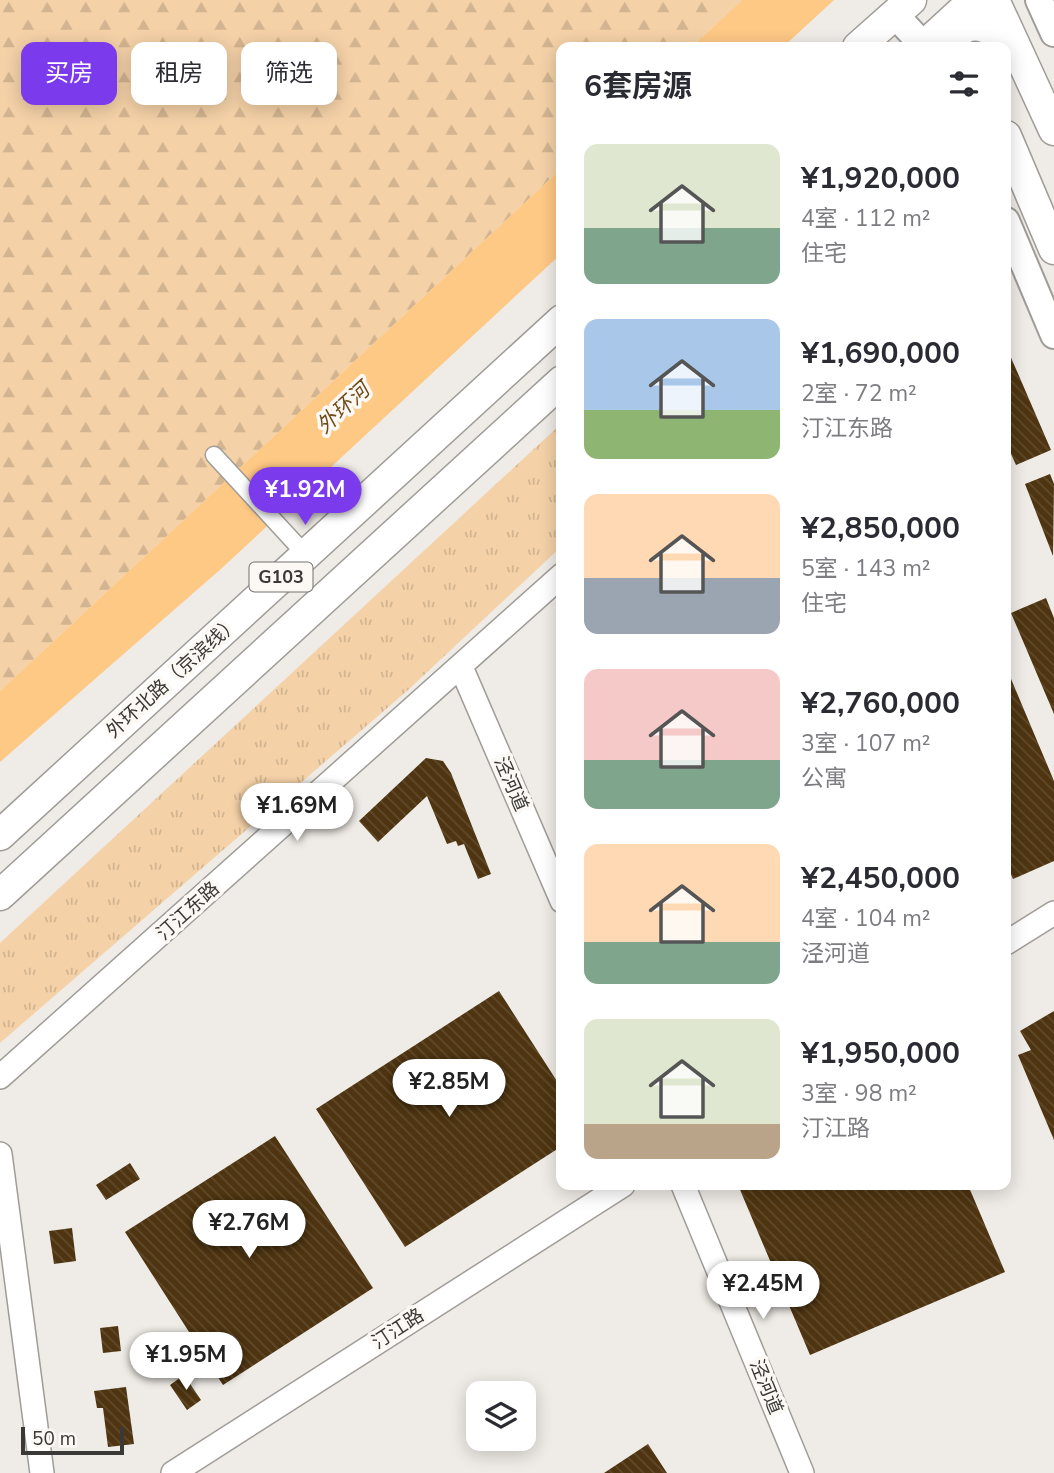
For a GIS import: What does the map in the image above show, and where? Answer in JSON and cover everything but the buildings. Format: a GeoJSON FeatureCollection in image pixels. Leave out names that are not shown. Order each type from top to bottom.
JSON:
{"type":"FeatureCollection","features":[{"type":"Feature","properties":{"kind":"highway"},"geometry":{"type":"LineString","coordinates":[[994,0],[1054,130]]}},
{"type":"Feature","properties":{"kind":"highway"},"geometry":{"type":"LineString","coordinates":[[864,42],[903,8]]}},
{"type":"Feature","properties":{"kind":"highway"},"geometry":{"type":"LineString","coordinates":[[931,42],[958,24],[992,28],[1005,42]]}},
{"type":"Feature","properties":{"kind":"highway"},"geometry":{"type":"LineString","coordinates":[[1011,49],[1026,65]]}},
{"type":"Feature","properties":{"kind":"highway"},"geometry":{"type":"LineString","coordinates":[[1011,147],[1054,249]]}},
{"type":"Feature","properties":{"kind":"highway","name":"外环北路（京滨线）"},"geometry":{"type":"LineString","coordinates":[[0,835],[556,326]]}},
{"type":"Feature","properties":{"kind":"highway","name":"G103"},"geometry":{"type":"LineString","coordinates":[[0,895],[556,386]]}},
{"type":"Feature","properties":{"kind":"main road"},"geometry":{"type":"LineString","coordinates":[[1039,0],[1054,33]]}},
{"type":"Feature","properties":{"kind":"main road"},"geometry":{"type":"LineString","coordinates":[[903,8],[921,42]]}},
{"type":"Feature","properties":{"kind":"main road"},"geometry":{"type":"LineString","coordinates":[[1011,233],[1054,335]]}},
{"type":"Feature","properties":{"kind":"street"},"geometry":{"type":"LineString","coordinates":[[214,455],[306,555]]}},
{"type":"Feature","properties":{"kind":"street","name":"汀江东路"},"geometry":{"type":"LineString","coordinates":[[0,1077],[556,580]]}},
{"type":"Feature","properties":{"kind":"street","name":"泾河道"},"geometry":{"type":"LineString","coordinates":[[461,667],[556,887]]}},
{"type":"Feature","properties":{"kind":"street"},"geometry":{"type":"LineString","coordinates":[[1011,940],[1054,913]]}},
{"type":"Feature","properties":{"kind":"street"},"geometry":{"type":"LineString","coordinates":[[0,1154],[42,1473]]}},
{"type":"Feature","properties":{"kind":"street","name":"汀江路"},"geometry":{"type":"LineString","coordinates":[[173,1473],[615,1190]]}},
{"type":"Feature","properties":{"kind":"street","name":"泾河道"},"geometry":{"type":"LineString","coordinates":[[685,1190],[802,1473]]}},
{"type":"Feature","properties":{"kind":"green space"},"geometry":{"type":"Polygon","coordinates":[[[0,0],[742,0],[697,42],[556,42],[556,174],[0,691],[0,0]]]}},
{"type":"Feature","properties":{"kind":"green space"},"geometry":{"type":"Polygon","coordinates":[[[556,429],[556,552],[408,690],[0,1043],[0,943],[556,429]]]}},
{"type":"Feature","properties":{"kind":"water"},"geometry":{"type":"Polygon","coordinates":[[[742,0],[834,0],[788,42],[697,42],[742,0]]]}},
{"type":"Feature","properties":{"kind":"water","name":"外环河"},"geometry":{"type":"Polygon","coordinates":[[[556,174],[556,259],[222,568],[0,762],[0,691],[556,174]]]}}]}
